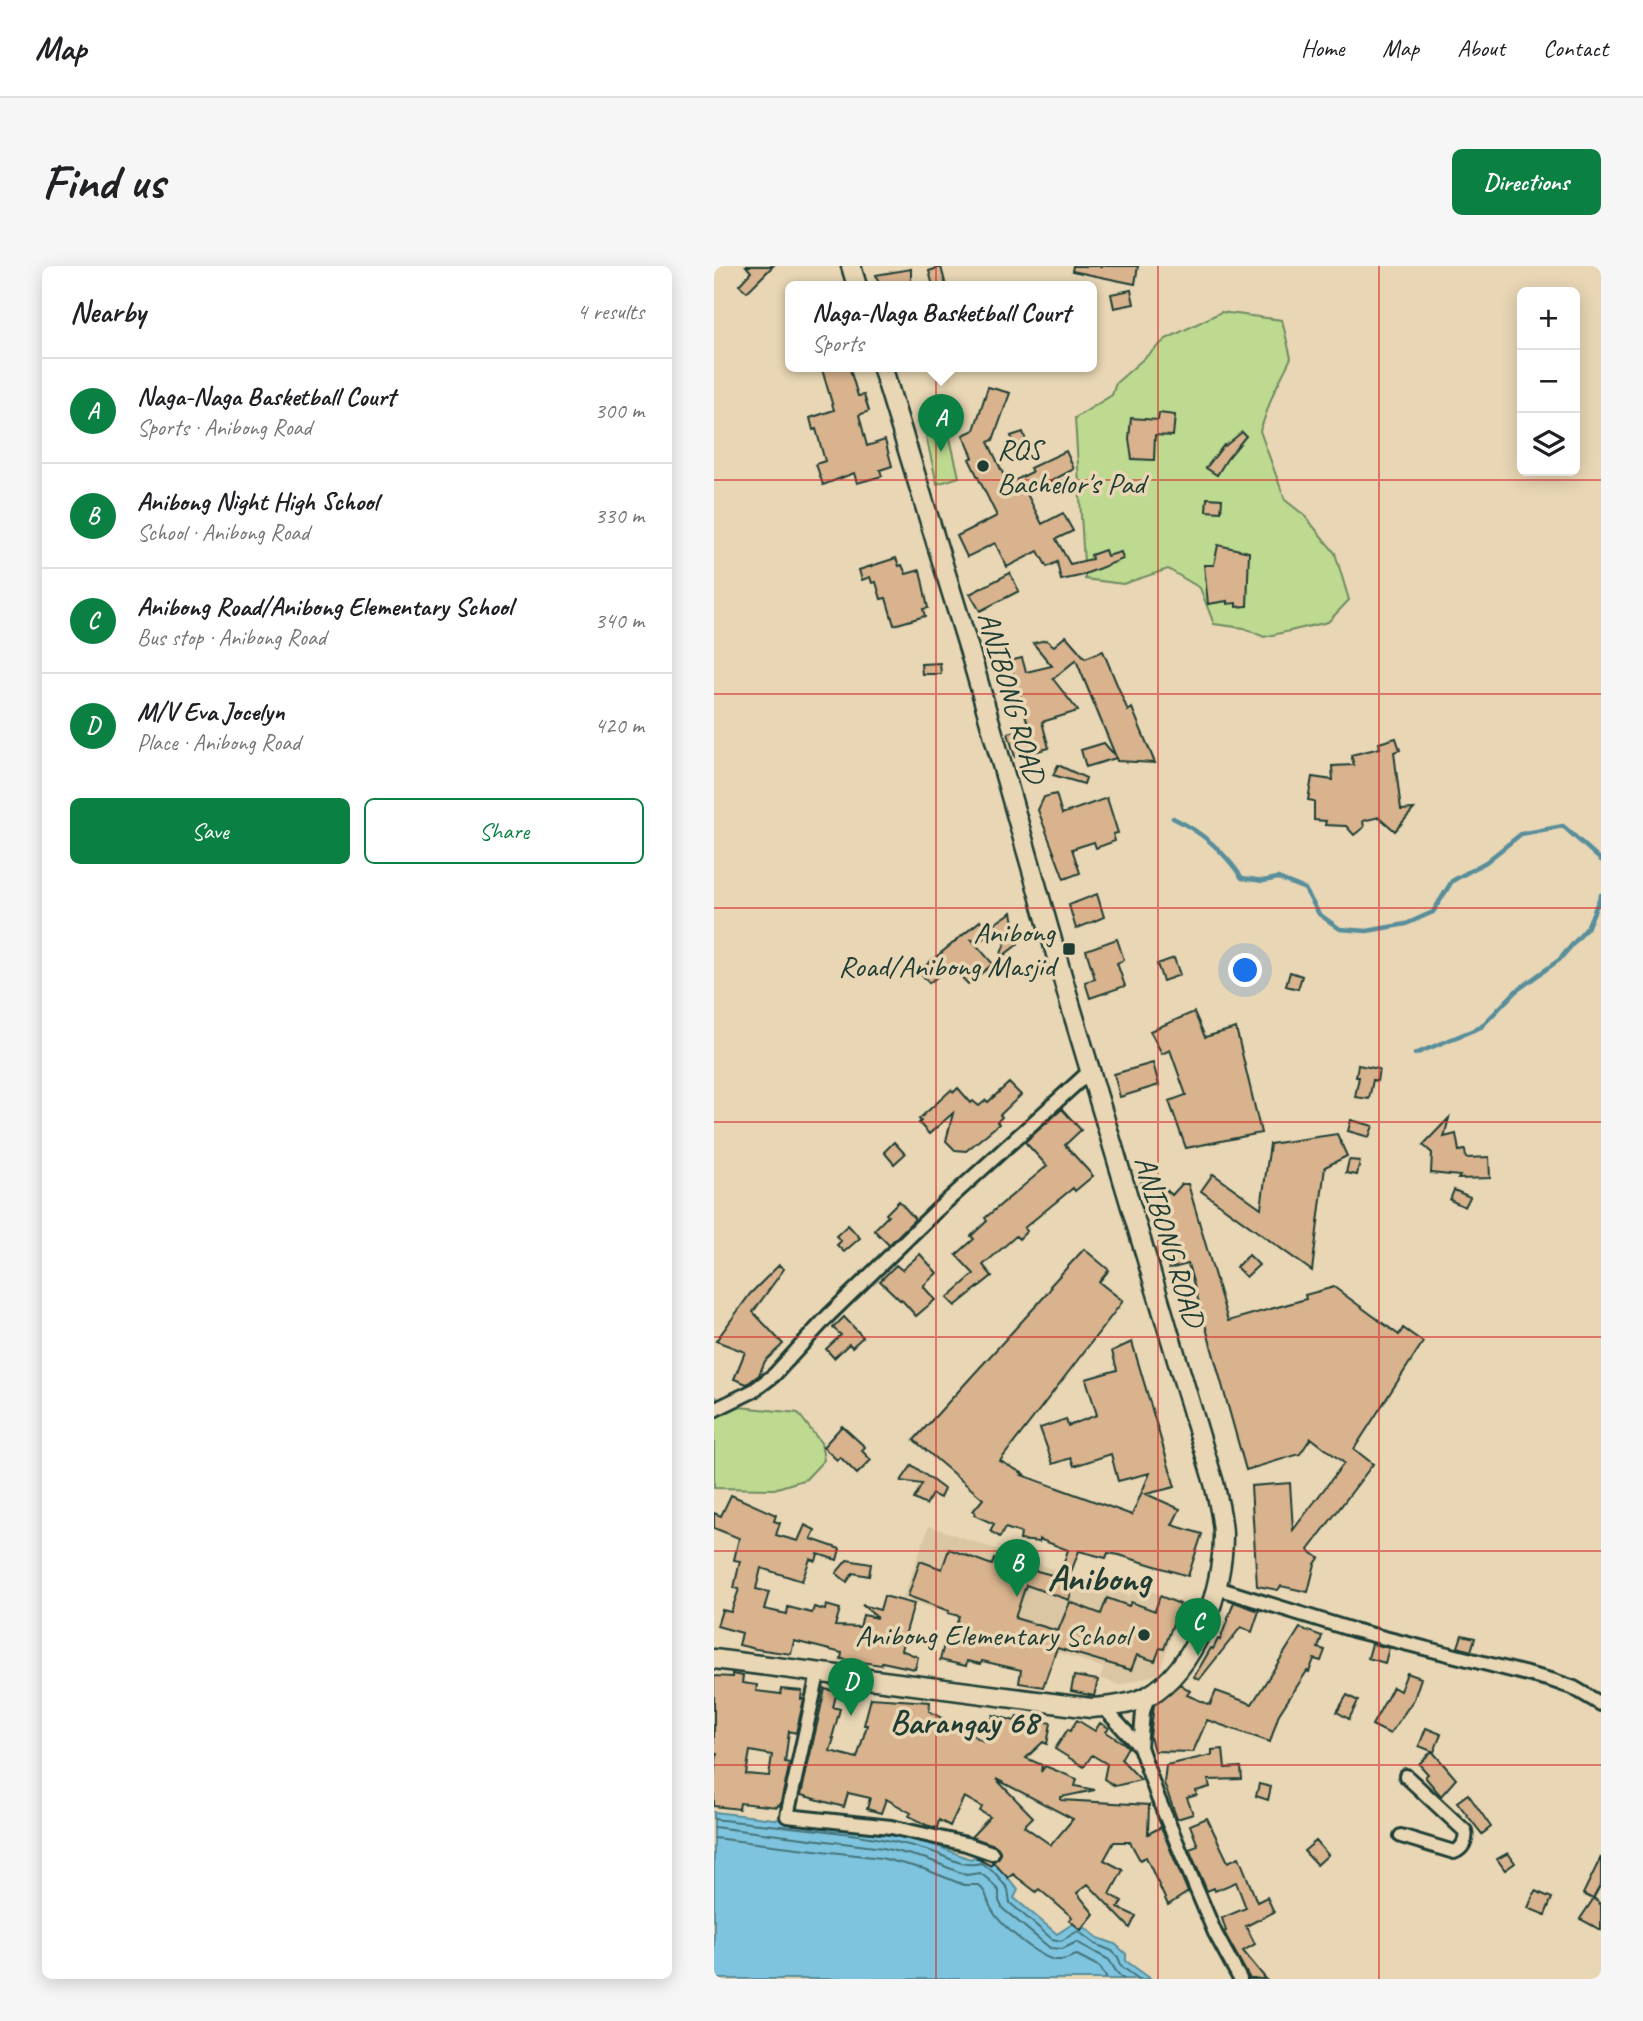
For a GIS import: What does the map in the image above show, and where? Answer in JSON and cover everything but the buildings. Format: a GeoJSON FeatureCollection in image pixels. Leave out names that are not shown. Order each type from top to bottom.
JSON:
{"type":"FeatureCollection","features":[{"type":"Feature","properties":{"kind":"main road","name":"ANIBONG ROAD"},"geometry":{"type":"LineString","coordinates":[[714,1659],[1091,1709],[1129,1703],[1148,1696],[1165,1683],[1185,1660],[1205,1627],[1217,1588],[1223,1537],[1213,1483],[1090,1071],[969,649],[884,372]]}},
{"type":"Feature","properties":{"kind":"street"},"geometry":{"type":"LineString","coordinates":[[714,1410],[753,1391],[774,1375],[828,1316],[936,1211],[1090,1071]]}},
{"type":"Feature","properties":{"kind":"street"},"geometry":{"type":"LineString","coordinates":[[1217,1588],[1353,1630],[1551,1680],[1574,1688],[1601,1704]]}},
{"type":"Feature","properties":{"kind":"street"},"geometry":{"type":"LineString","coordinates":[[818,1674],[787,1816],[891,1827],[966,1844],[992,1853]]}},
{"type":"Feature","properties":{"kind":"street"},"geometry":{"type":"LineString","coordinates":[[1140,1748],[1143,1712],[1148,1696]]}},
{"type":"Feature","properties":{"kind":"street"},"geometry":{"type":"LineString","coordinates":[[1104,1707],[1140,1748],[1158,1798],[1215,1933],[1240,1979]]}},
{"type":"Feature","properties":{"kind":"street"},"geometry":{"type":"LineString","coordinates":[[1401,1836],[1454,1852],[1463,1845],[1466,1836],[1465,1830],[1406,1776]]}},
{"type":"Feature","properties":{"kind":"shaded area"},"geometry":{"type":"Polygon","coordinates":[[[929,1526],[1130,1596],[1135,1585],[1184,1603],[1158,1674],[1119,1685],[1100,1678],[1104,1668],[903,1598],[929,1526]]]}},
{"type":"Feature","properties":{"kind":"green space"},"geometry":{"type":"Polygon","coordinates":[[[1221,312],[1282,320],[1291,358],[1273,394],[1260,431],[1285,500],[1304,515],[1335,553],[1349,600],[1328,622],[1264,637],[1244,628],[1214,624],[1200,588],[1168,569],[1123,584],[1085,579],[1075,418],[1112,395],[1116,383],[1166,339],[1221,312]]]}},
{"type":"Feature","properties":{"kind":"green space"},"geometry":{"type":"Polygon","coordinates":[[[946,421],[959,477],[937,484],[924,427],[946,421]]]}},
{"type":"Feature","properties":{"kind":"green space"},"geometry":{"type":"Polygon","coordinates":[[[714,1396],[729,1406],[798,1413],[821,1443],[824,1460],[806,1479],[774,1489],[714,1488],[714,1396]]]}},
{"type":"Feature","properties":{"kind":"water"},"geometry":{"type":"Polygon","coordinates":[[[714,1812],[886,1832],[932,1844],[970,1859],[980,1855],[1000,1868],[1018,1890],[1014,1898],[1057,1934],[1077,1921],[1098,1938],[1115,1944],[1126,1954],[1126,1961],[1151,1979],[714,1979],[714,1812]]]}},
{"type":"Feature","properties":{"kind":"waterway"},"geometry":{"type":"LineString","coordinates":[[1173,818],[1212,843],[1242,878],[1263,881],[1278,878],[1305,889],[1319,914],[1340,929],[1367,931],[1406,924],[1433,912],[1452,881],[1486,862],[1521,834],[1563,826],[1601,860]]}},
{"type":"Feature","properties":{"kind":"waterway"},"geometry":{"type":"LineString","coordinates":[[1415,1054],[1481,1027],[1516,991],[1559,960],[1587,928],[1601,895]]}},
{"type":"Feature","properties":{"kind":"place","name":"Naga-Naga Basketball Court"},"geometry":{"type":"Point","coordinates":[941,452]}},
{"type":"Feature","properties":{"kind":"place","name":"RQS Bachelor's Pad"},"geometry":{"type":"Point","coordinates":[983,466]}},
{"type":"Feature","properties":{"kind":"place","name":"Anibong Road/Anibong Masjid"},"geometry":{"type":"Point","coordinates":[1069,949]}},
{"type":"Feature","properties":{"kind":"place","name":"Anibong Night High School"},"geometry":{"type":"Point","coordinates":[1017,1597]}},
{"type":"Feature","properties":{"kind":"place","name":"Anibong Elementary School"},"geometry":{"type":"Point","coordinates":[1144,1635]}},
{"type":"Feature","properties":{"kind":"place","name":"Anibong Road/Anibong Elementary School"},"geometry":{"type":"Point","coordinates":[1198,1656]}},
{"type":"Feature","properties":{"kind":"place","name":"M/V Eva Jocelyn"},"geometry":{"type":"Point","coordinates":[851,1716]}},
{"type":"Feature","properties":{"kind":"district","name":"Anibong"},"geometry":{"type":"Point","coordinates":[1099,1577]}},
{"type":"Feature","properties":{"kind":"district","name":"Barangay 68"},"geometry":{"type":"Point","coordinates":[964,1722]}}]}
